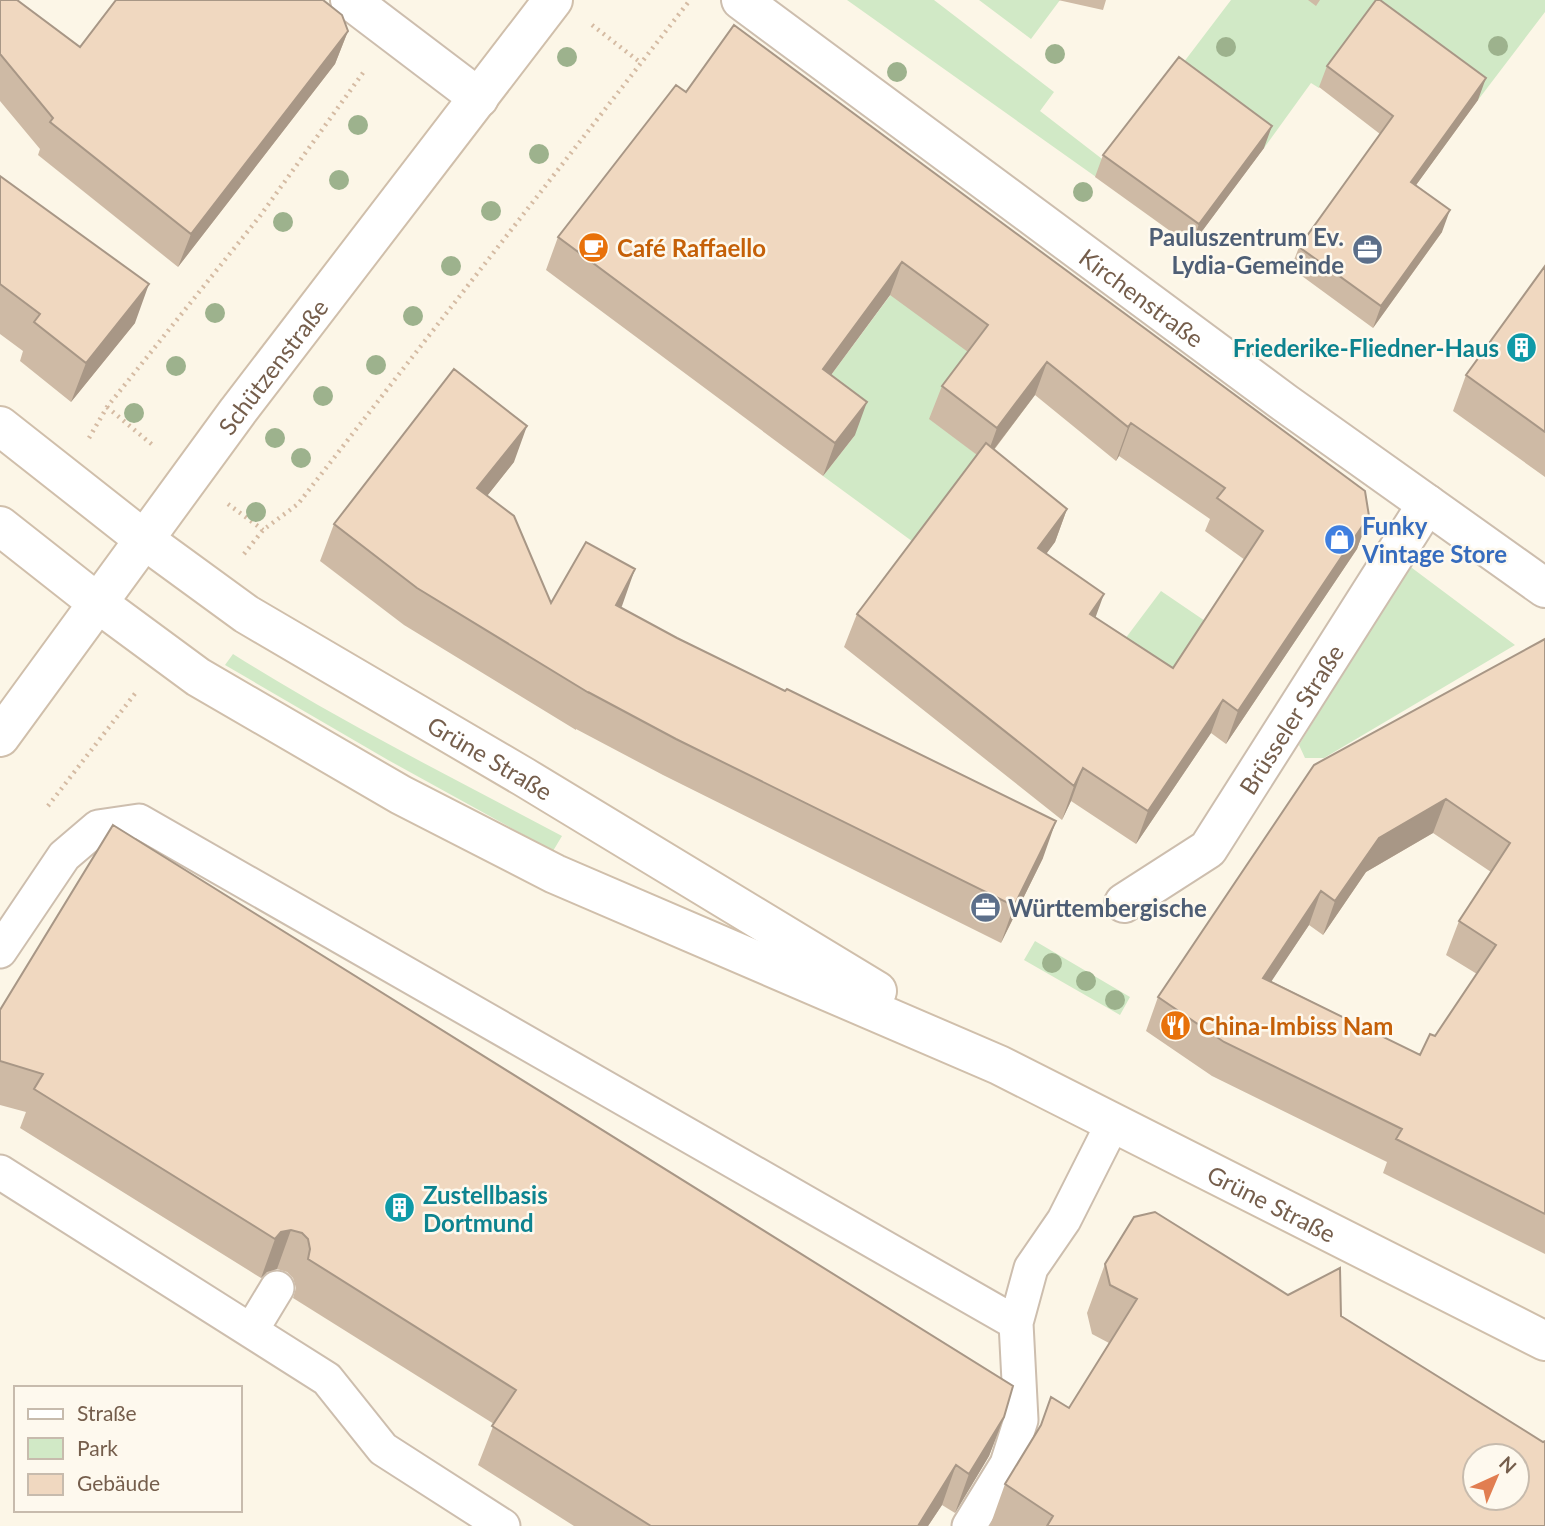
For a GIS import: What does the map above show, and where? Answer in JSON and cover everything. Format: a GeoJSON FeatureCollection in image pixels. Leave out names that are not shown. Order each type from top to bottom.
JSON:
{"type":"FeatureCollection","features":[{"type":"Feature","properties":{"kind":"main road"},"geometry":{"type":"LineString","coordinates":[[350,0],[478,98]]}},
{"type":"Feature","properties":{"kind":"main road","name":"Schützenstraße"},"geometry":{"type":"LineString","coordinates":[[0,737],[239,411],[553,0]]}},
{"type":"Feature","properties":{"kind":"main road","name":"Kirchenstraße"},"geometry":{"type":"LineString","coordinates":[[741,0],[1285,403],[1545,588]]}},
{"type":"Feature","properties":{"kind":"main road","name":"Grüne Straße"},"geometry":{"type":"LineString","coordinates":[[0,426],[214,593],[269,629],[524,777],[999,1065]]}},
{"type":"Feature","properties":{"kind":"main road","name":"Brüsseler Straße"},"geometry":{"type":"LineString","coordinates":[[1124,903],[1208,849],[1427,504]]}},
{"type":"Feature","properties":{"kind":"main road","name":"Grüne Straße"},"geometry":{"type":"LineString","coordinates":[[0,527],[198,677],[379,783],[555,874],[999,1065],[1545,1341]]}},
{"type":"Feature","properties":{"kind":"lane"},"geometry":{"type":"LineString","coordinates":[[0,951],[64,856],[98,827],[139,821],[1016,1323]]}},
{"type":"Feature","properties":{"kind":"lane"},"geometry":{"type":"LineString","coordinates":[[969,1526],[1007,1464],[1021,1420],[1016,1323],[1031,1268],[1064,1220],[1113,1123]]}},
{"type":"Feature","properties":{"kind":"lane"},"geometry":{"type":"LineString","coordinates":[[0,1172],[327,1379],[383,1449],[503,1526]]}},
{"type":"Feature","properties":{"kind":"lane"},"geometry":{"type":"LineString","coordinates":[[251,1331],[277,1288]]}},
{"type":"Feature","properties":{"kind":"path"},"geometry":{"type":"LineString","coordinates":[[233,508],[263,530],[298,504],[690,0]]}},
{"type":"Feature","properties":{"kind":"path"},"geometry":{"type":"LineString","coordinates":[[586,20],[641,63]]}},
{"type":"Feature","properties":{"kind":"path"},"geometry":{"type":"LineString","coordinates":[[88,440],[107,407],[260,216],[372,61]]}},
{"type":"Feature","properties":{"kind":"path"},"geometry":{"type":"LineString","coordinates":[[107,407],[156,448]]}},
{"type":"Feature","properties":{"kind":"path"},"geometry":{"type":"LineString","coordinates":[[47,808],[115,718]]}},
{"type":"Feature","properties":{"kind":"green space"},"geometry":{"type":"Polygon","coordinates":[[[847,0],[934,0],[1054,92],[1040,111],[1106,162],[1096,177],[847,0]]]}},
{"type":"Feature","properties":{"kind":"green space"},"geometry":{"type":"Polygon","coordinates":[[[979,0],[1060,0],[1031,39],[979,0]]]}},
{"type":"Feature","properties":{"kind":"green space"},"geometry":{"type":"Polygon","coordinates":[[[1231,0],[1545,0],[1545,12],[1478,100],[1348,49],[1319,88],[1311,83],[1264,148],[1171,79],[1231,0]]]}},
{"type":"Feature","properties":{"kind":"green space"},"geometry":{"type":"Polygon","coordinates":[[[897,286],[992,366],[1034,396],[1004,436],[962,404],[930,418],[985,461],[920,547],[823,476],[855,435],[811,402],[897,286]]]}},
{"type":"Feature","properties":{"kind":"green space"},"geometry":{"type":"Polygon","coordinates":[[[1408,565],[1515,645],[1324,758],[1305,758],[1299,745],[1408,565]]]}},
{"type":"Feature","properties":{"kind":"green space"},"geometry":{"type":"Polygon","coordinates":[[[1161,591],[1211,625],[1164,697],[1119,647],[1161,591]]]}},
{"type":"Feature","properties":{"kind":"green space"},"geometry":{"type":"Polygon","coordinates":[[[233,654],[354,725],[562,836],[553,851],[388,760],[225,665],[233,654]]]}},
{"type":"Feature","properties":{"kind":"green space"},"geometry":{"type":"Polygon","coordinates":[[[1035,941],[1130,997],[1120,1015],[1024,960],[1035,941]]]}},
{"type":"Feature","properties":{"kind":"building"},"geometry":{"type":"Polygon","coordinates":[[[0,0],[17,0],[80,47],[116,0],[323,0],[342,15],[348,31],[191,234],[50,122],[53,118],[0,54],[0,0]]]}},
{"type":"Feature","properties":{"kind":"building"},"geometry":{"type":"Polygon","coordinates":[[[1376,0],[1380,0],[1486,78],[1411,182],[1450,210],[1381,306],[1299,247],[1393,116],[1327,66],[1376,0]]]}},
{"type":"Feature","properties":{"kind":"building"},"geometry":{"type":"Polygon","coordinates":[[[734,25],[1365,491],[1369,516],[1238,711],[1223,700],[1148,811],[1083,768],[1074,786],[857,614],[986,443],[1067,509],[1038,548],[1104,594],[1090,614],[1173,668],[1263,531],[1217,498],[1225,488],[1131,423],[1128,427],[1047,362],[997,428],[942,386],[988,325],[902,262],[823,369],[867,402],[835,443],[558,237],[676,85],[686,92],[734,25]]]}},
{"type":"Feature","properties":{"kind":"building"},"geometry":{"type":"Polygon","coordinates":[[[1179,57],[1272,126],[1199,224],[1103,155],[1179,57]]]}},
{"type":"Feature","properties":{"kind":"building"},"geometry":{"type":"Polygon","coordinates":[[[0,176],[149,284],[86,363],[34,322],[40,314],[0,284],[0,176]]]}},
{"type":"Feature","properties":{"kind":"building"},"geometry":{"type":"Polygon","coordinates":[[[1545,266],[1545,432],[1466,375],[1545,266]]]}},
{"type":"Feature","properties":{"kind":"building"},"geometry":{"type":"Polygon","coordinates":[[[454,369],[527,426],[477,488],[514,516],[551,603],[586,542],[635,569],[616,605],[677,638],[1056,821],[1014,906],[676,739],[589,693],[417,588],[334,524],[454,369]]]}},
{"type":"Feature","properties":{"kind":"building"},"geometry":{"type":"Polygon","coordinates":[[[1545,639],[1545,1214],[1396,1139],[1402,1129],[1224,1042],[1158,997],[1314,765],[1545,639]],[[1446,799],[1379,838],[1335,901],[1321,891],[1263,978],[1420,1055],[1430,1034],[1435,1036],[1496,945],[1459,921],[1510,843],[1446,799]]]}},
{"type":"Feature","properties":{"kind":"building","name":"Zustellbasis Dortmund"},"geometry":{"type":"Polygon","coordinates":[[[113,825],[1013,1386],[1004,1417],[969,1474],[956,1465],[918,1526],[651,1526],[492,1426],[516,1390],[308,1259],[308,1239],[302,1233],[291,1230],[281,1232],[275,1239],[34,1089],[43,1074],[0,1061],[0,1010],[113,825]]]}},
{"type":"Feature","properties":{"kind":"building"},"geometry":{"type":"Polygon","coordinates":[[[1155,1212],[1288,1295],[1340,1268],[1341,1316],[1545,1441],[1545,1526],[1047,1526],[1053,1516],[1005,1484],[1041,1425],[1051,1397],[1069,1408],[1137,1299],[1110,1285],[1105,1264],[1134,1217],[1155,1212]]]}},
{"type":"Feature","properties":{"kind":"place","name":"Café Raffaello"},"geometry":{"type":"Point","coordinates":[594,247]}},
{"type":"Feature","properties":{"kind":"place","name":"Pauluszentrum Ev. Lydia-Gemeinde"},"geometry":{"type":"Point","coordinates":[1367,250]}},
{"type":"Feature","properties":{"kind":"place","name":"Friederike-Fliedner-Haus"},"geometry":{"type":"Point","coordinates":[1522,347]}},
{"type":"Feature","properties":{"kind":"place","name":"Funky Vintage Store"},"geometry":{"type":"Point","coordinates":[1339,539]}},
{"type":"Feature","properties":{"kind":"place","name":"Württembergische"},"geometry":{"type":"Point","coordinates":[985,907]}},
{"type":"Feature","properties":{"kind":"place","name":"China-Imbiss Nam"},"geometry":{"type":"Point","coordinates":[1176,1025]}},
{"type":"Feature","properties":{"kind":"place","name":"Zustellbasis Dortmund"},"geometry":{"type":"Point","coordinates":[400,1208]}}]}
